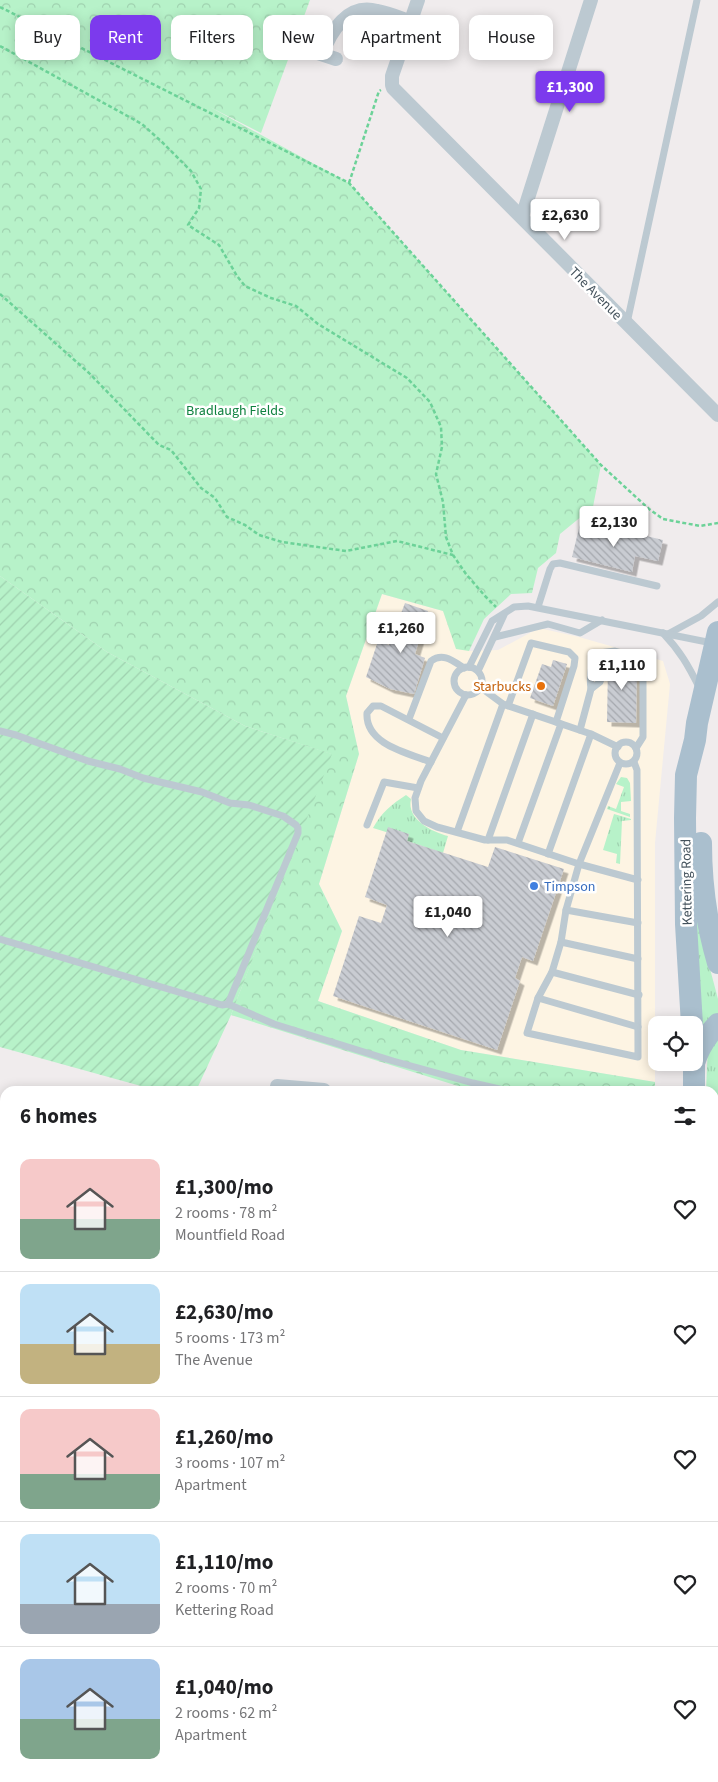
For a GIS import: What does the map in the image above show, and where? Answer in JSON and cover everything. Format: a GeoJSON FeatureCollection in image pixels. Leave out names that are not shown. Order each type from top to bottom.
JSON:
{"type":"FeatureCollection","features":[{"type":"Feature","properties":{"kind":"main road","name":"Kettering Road"},"geometry":{"type":"LineString","coordinates":[[691,1016],[686,924],[686,775],[696,740],[703,696],[717,640]]}},
{"type":"Feature","properties":{"kind":"main road","name":"Kettering Road"},"geometry":{"type":"LineString","coordinates":[[696,740],[700,769],[701,878],[708,927],[718,963]]}},
{"type":"Feature","properties":{"kind":"main road"},"geometry":{"type":"LineString","coordinates":[[703,1042],[718,1024]]}},
{"type":"Feature","properties":{"kind":"main road"},"geometry":{"type":"LineString","coordinates":[[694,1071],[694,1086]]}},
{"type":"Feature","properties":{"kind":"street"},"geometry":{"type":"LineString","coordinates":[[413,15],[418,0]]}},
{"type":"Feature","properties":{"kind":"street"},"geometry":{"type":"LineString","coordinates":[[522,217],[591,0]]}},
{"type":"Feature","properties":{"kind":"street"},"geometry":{"type":"LineString","coordinates":[[352,15],[367,9],[391,15]]}},
{"type":"Feature","properties":{"kind":"street"},"geometry":{"type":"LineString","coordinates":[[333,31],[339,22],[343,20]]}},
{"type":"Feature","properties":{"kind":"street"},"geometry":{"type":"LineString","coordinates":[[392,85],[392,76],[398,60]]}},
{"type":"Feature","properties":{"kind":"street","name":"The Avenue"},"geometry":{"type":"LineString","coordinates":[[392,85],[718,415]]}},
{"type":"Feature","properties":{"kind":"lane"},"geometry":{"type":"LineString","coordinates":[[627,324],[697,0]]}},
{"type":"Feature","properties":{"kind":"lane"},"geometry":{"type":"LineString","coordinates":[[538,607],[550,569],[554,564],[560,563],[657,586]]}},
{"type":"Feature","properties":{"kind":"lane"},"geometry":{"type":"LineString","coordinates":[[665,634],[701,616],[718,602]]}},
{"type":"Feature","properties":{"kind":"lane"},"geometry":{"type":"LineString","coordinates":[[409,719],[432,661],[437,656],[443,656],[466,667],[478,671],[482,680],[480,687],[472,694],[466,695],[456,690],[454,681],[458,671],[466,667],[492,622],[514,607],[538,607],[665,634],[717,640]]}},
{"type":"Feature","properties":{"kind":"lane"},"geometry":{"type":"LineString","coordinates":[[478,671],[505,614]]}},
{"type":"Feature","properties":{"kind":"lane"},"geometry":{"type":"LineString","coordinates":[[495,637],[548,624],[580,633],[602,620]]}},
{"type":"Feature","properties":{"kind":"lane"},"geometry":{"type":"LineString","coordinates":[[665,634],[686,662],[703,696]]}},
{"type":"Feature","properties":{"kind":"lane"},"geometry":{"type":"LineString","coordinates":[[457,832],[505,705],[531,643],[570,652],[575,658],[558,723],[518,844]]}},
{"type":"Feature","properties":{"kind":"lane"},"geometry":{"type":"LineString","coordinates":[[580,730],[590,689],[589,678],[592,665],[599,653],[615,651],[640,658],[643,673],[643,737],[636,748]]}},
{"type":"Feature","properties":{"kind":"lane"},"geometry":{"type":"LineString","coordinates":[[590,689],[600,682],[606,653]]}},
{"type":"Feature","properties":{"kind":"lane"},"geometry":{"type":"LineString","coordinates":[[480,687],[505,705],[591,734],[618,747]]}},
{"type":"Feature","properties":{"kind":"lane"},"geometry":{"type":"LineString","coordinates":[[466,695],[418,788],[416,812],[424,821],[488,840],[507,840],[579,864],[638,880]]}},
{"type":"Feature","properties":{"kind":"lane"},"geometry":{"type":"LineString","coordinates":[[430,762],[384,744],[373,734],[366,723],[366,713],[373,706],[381,706],[443,738]]}},
{"type":"Feature","properties":{"kind":"lane"},"geometry":{"type":"LineString","coordinates":[[488,840],[532,714]]}},
{"type":"Feature","properties":{"kind":"lane"},"geometry":{"type":"LineString","coordinates":[[0,731],[143,778],[202,792],[230,803],[249,805],[282,816],[296,825],[298,833],[228,1004]]}},
{"type":"Feature","properties":{"kind":"lane"},"geometry":{"type":"LineString","coordinates":[[548,854],[591,734]]}},
{"type":"Feature","properties":{"kind":"lane"},"geometry":{"type":"LineString","coordinates":[[627,742],[634,745],[638,755],[634,762],[627,765],[620,763],[615,754],[618,747],[627,742]]}},
{"type":"Feature","properties":{"kind":"lane"},"geometry":{"type":"LineString","coordinates":[[620,763],[579,864],[552,972],[538,998],[527,1033],[638,1057],[637,770],[634,762]]}},
{"type":"Feature","properties":{"kind":"lane"},"geometry":{"type":"LineString","coordinates":[[367,825],[384,782],[418,788]]}},
{"type":"Feature","properties":{"kind":"lane"},"geometry":{"type":"LineString","coordinates":[[566,910],[638,923]]}},
{"type":"Feature","properties":{"kind":"lane"},"geometry":{"type":"LineString","coordinates":[[0,940],[222,1005],[228,1004],[283,1027],[393,1061],[486,1086]]}},
{"type":"Feature","properties":{"kind":"lane"},"geometry":{"type":"LineString","coordinates":[[561,942],[638,959]]}},
{"type":"Feature","properties":{"kind":"lane"},"geometry":{"type":"LineString","coordinates":[[552,972],[639,995]]}},
{"type":"Feature","properties":{"kind":"lane"},"geometry":{"type":"LineString","coordinates":[[538,998],[638,1026]]}},
{"type":"Feature","properties":{"kind":"path"},"geometry":{"type":"LineString","coordinates":[[0,7],[350,183],[601,465],[649,509],[663,519],[700,526],[718,523]]}},
{"type":"Feature","properties":{"kind":"path"},"geometry":{"type":"LineString","coordinates":[[0,46],[142,124],[191,171],[201,189],[199,208],[188,225],[219,245],[245,286],[271,298],[296,306],[318,324],[407,378],[430,402],[441,427],[442,447],[436,474],[443,502],[446,536],[453,554],[485,596],[505,614]]}},
{"type":"Feature","properties":{"kind":"path"},"geometry":{"type":"LineString","coordinates":[[350,183],[379,91],[392,85]]}},
{"type":"Feature","properties":{"kind":"path"},"geometry":{"type":"LineString","coordinates":[[0,294],[89,373],[159,446],[171,450],[201,488],[215,498],[227,517],[245,525],[259,535],[282,542],[346,551],[397,541],[453,554]]}},
{"type":"Feature","properties":{"kind":"shaded area"},"geometry":{"type":"Polygon","coordinates":[[[382,594],[443,611],[469,651],[498,650],[539,628],[579,637],[663,661],[670,684],[655,843],[655,1016],[648,1016],[648,1071],[655,1071],[655,1082],[461,1050],[318,1001],[342,931],[319,884],[359,754],[346,696],[382,594]]]}},
{"type":"Feature","properties":{"kind":"green space","name":"Bradlaugh Fields"},"geometry":{"type":"Polygon","coordinates":[[[0,0],[310,0],[304,15],[263,15],[263,60],[288,60],[261,133],[210,107],[349,183],[601,465],[593,507],[560,534],[556,553],[538,568],[532,593],[511,594],[484,619],[469,651],[456,649],[443,611],[382,594],[346,696],[359,754],[319,884],[342,931],[318,1001],[461,1050],[655,1082],[655,1086],[458,1086],[231,1015],[331,754],[245,726],[107,652],[0,576],[0,0]]]}},
{"type":"Feature","properties":{"kind":"green space"},"geometry":{"type":"Polygon","coordinates":[[[0,576],[107,652],[245,726],[332,754],[231,1015],[198,1086],[141,1086],[0,1047],[0,576]]]}},
{"type":"Feature","properties":{"kind":"green space"},"geometry":{"type":"Polygon","coordinates":[[[621,777],[627,778],[630,783],[631,801],[621,802],[621,811],[630,814],[630,817],[607,809],[608,806],[616,809],[624,787],[616,784],[621,777]]]}},
{"type":"Feature","properties":{"kind":"green space"},"geometry":{"type":"Polygon","coordinates":[[[406,795],[411,799],[412,813],[422,824],[448,836],[443,853],[407,841],[409,834],[386,832],[373,828],[387,809],[406,795]]]}},
{"type":"Feature","properties":{"kind":"green space"},"geometry":{"type":"Polygon","coordinates":[[[614,814],[631,819],[622,821],[620,864],[616,863],[617,854],[603,850],[614,814]]]}},
{"type":"Feature","properties":{"kind":"green space"},"geometry":{"type":"Polygon","coordinates":[[[692,920],[700,920],[718,999],[718,1017],[703,1030],[703,1016],[701,1016],[692,920]]]}},
{"type":"Feature","properties":{"kind":"green space"},"geometry":{"type":"Polygon","coordinates":[[[718,1033],[718,1086],[706,1086],[708,1045],[718,1033]]]}},
{"type":"Feature","properties":{"kind":"building"},"geometry":{"type":"Polygon","coordinates":[[[580,524],[637,538],[638,534],[663,540],[658,561],[635,556],[632,572],[572,557],[580,524]]]}},
{"type":"Feature","properties":{"kind":"building"},"geometry":{"type":"Polygon","coordinates":[[[405,603],[428,611],[415,654],[425,658],[414,694],[390,689],[366,677],[378,641],[389,645],[405,603]]]}},
{"type":"Feature","properties":{"kind":"building"},"geometry":{"type":"Polygon","coordinates":[[[613,659],[632,659],[637,662],[636,723],[607,722],[608,666],[613,666],[613,659]]]}},
{"type":"Feature","properties":{"kind":"building"},"geometry":{"type":"Polygon","coordinates":[[[553,660],[567,664],[553,706],[530,698],[542,664],[551,667],[553,660]]]}},
{"type":"Feature","properties":{"kind":"building"},"geometry":{"type":"Polygon","coordinates":[[[388,827],[409,834],[407,841],[488,867],[495,847],[564,869],[533,961],[522,957],[515,978],[520,981],[497,1050],[333,996],[359,916],[381,923],[387,905],[365,897],[388,827]]]}},
{"type":"Feature","properties":{"kind":"place","name":"Starbucks"},"geometry":{"type":"Point","coordinates":[541,686]}},
{"type":"Feature","properties":{"kind":"place","name":"Timpson"},"geometry":{"type":"Point","coordinates":[534,886]}}]}
